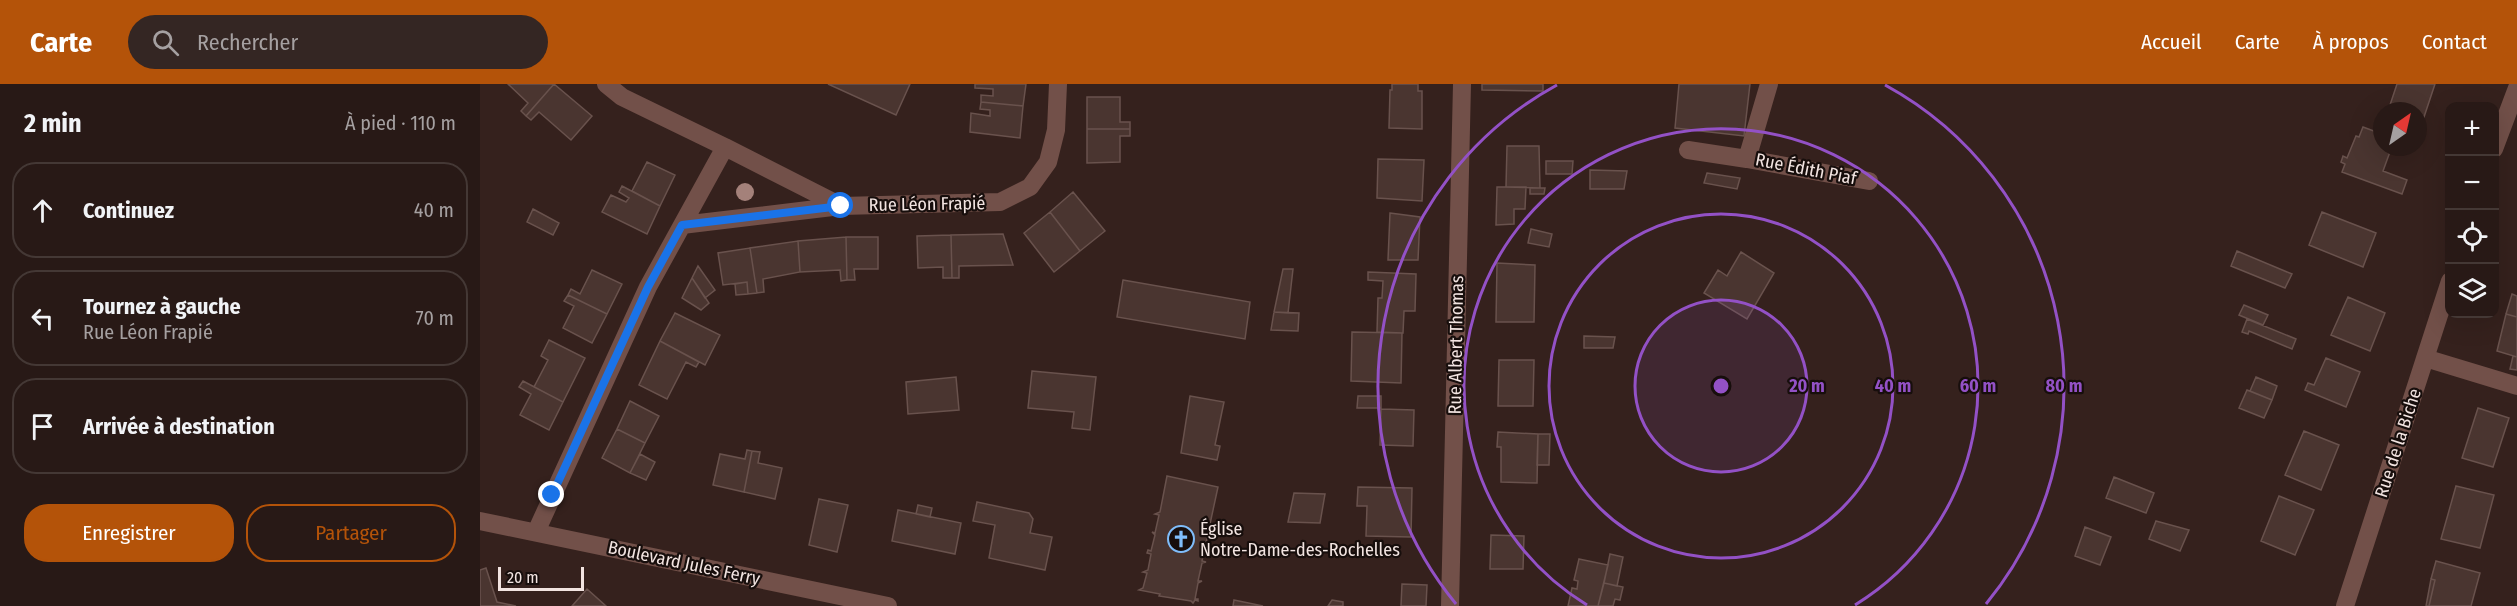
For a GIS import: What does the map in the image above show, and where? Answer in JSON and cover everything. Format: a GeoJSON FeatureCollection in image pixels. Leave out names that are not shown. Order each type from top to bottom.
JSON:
{"type":"FeatureCollection","features":[{"type":"Feature","properties":{"kind":"street","name":"Rue Léon Frapié"},"geometry":{"type":"LineString","coordinates":[[606,84],[622,97],[841,206],[1000,202],[1029,188],[1048,162],[1056,130],[1059,84]]}},
{"type":"Feature","properties":{"kind":"street","name":"Rue Albert Thomas"},"geometry":{"type":"LineString","coordinates":[[1450,606],[1462,84]]}},
{"type":"Feature","properties":{"kind":"street","name":"Rue Édith Piaf"},"geometry":{"type":"LineString","coordinates":[[1769,84],[1747,159],[1869,181]]}},
{"type":"Feature","properties":{"kind":"street"},"geometry":{"type":"LineString","coordinates":[[2499,136],[2517,88]]}},
{"type":"Feature","properties":{"kind":"street"},"geometry":{"type":"LineString","coordinates":[[536,532],[648,287],[725,147]]}},
{"type":"Feature","properties":{"kind":"street"},"geometry":{"type":"LineString","coordinates":[[1688,150],[1747,159]]}},
{"type":"Feature","properties":{"kind":"street"},"geometry":{"type":"LineString","coordinates":[[682,225],[841,206]]}},
{"type":"Feature","properties":{"kind":"street","name":"Rue de la Biche"},"geometry":{"type":"LineString","coordinates":[[2345,606],[2445,296]]}},
{"type":"Feature","properties":{"kind":"street"},"geometry":{"type":"LineString","coordinates":[[2425,358],[2517,386]]}},
{"type":"Feature","properties":{"kind":"street","name":"Boulevard Jules Ferry"},"geometry":{"type":"LineString","coordinates":[[480,521],[888,606]]}},
{"type":"Feature","properties":{"kind":"building"},"geometry":{"type":"Polygon","coordinates":[[[508,84],[554,84],[526,116],[521,111],[528,103],[508,84]]]}},
{"type":"Feature","properties":{"kind":"building"},"geometry":{"type":"Polygon","coordinates":[[[554,84],[592,116],[571,140],[539,112],[531,120],[526,116],[554,84]]]}},
{"type":"Feature","properties":{"kind":"building"},"geometry":{"type":"Polygon","coordinates":[[[828,84],[910,84],[896,115],[828,84]]]}},
{"type":"Feature","properties":{"kind":"building"},"geometry":{"type":"Polygon","coordinates":[[[975,84],[1026,84],[1023,106],[981,102],[981,95],[993,96],[993,89],[975,88],[975,84]]]}},
{"type":"Feature","properties":{"kind":"building"},"geometry":{"type":"Polygon","coordinates":[[[1392,84],[1418,84],[1418,91],[1422,91],[1422,129],[1389,128],[1392,84]]]}},
{"type":"Feature","properties":{"kind":"building"},"geometry":{"type":"Polygon","coordinates":[[[1482,84],[1543,84],[1543,91],[1482,90],[1482,84]]]}},
{"type":"Feature","properties":{"kind":"building"},"geometry":{"type":"Polygon","coordinates":[[[1679,84],[1750,84],[1744,136],[1675,128],[1679,84]]]}},
{"type":"Feature","properties":{"kind":"building"},"geometry":{"type":"Polygon","coordinates":[[[2397,84],[2435,84],[2427,108],[2427,102],[2391,102],[2397,84]]]}},
{"type":"Feature","properties":{"kind":"building"},"geometry":{"type":"Polygon","coordinates":[[[1087,97],[1120,97],[1120,122],[1130,122],[1130,129],[1087,129],[1087,97]]]}},
{"type":"Feature","properties":{"kind":"building"},"geometry":{"type":"Polygon","coordinates":[[[981,102],[1023,106],[1020,138],[970,132],[971,113],[990,116],[990,110],[980,109],[981,102]]]}},
{"type":"Feature","properties":{"kind":"building"},"geometry":{"type":"Polygon","coordinates":[[[2363,127],[2373,131],[2373,156],[2388,156],[2383,171],[2407,180],[2402,194],[2342,172],[2345,164],[2341,162],[2343,156],[2347,158],[2356,136],[2359,137],[2363,127]]]}},
{"type":"Feature","properties":{"kind":"building"},"geometry":{"type":"Polygon","coordinates":[[[1087,129],[1130,129],[1130,136],[1120,136],[1120,162],[1087,163],[1087,129]]]}},
{"type":"Feature","properties":{"kind":"building"},"geometry":{"type":"Polygon","coordinates":[[[1507,146],[1539,146],[1540,188],[1506,187],[1507,146]]]}},
{"type":"Feature","properties":{"kind":"building"},"geometry":{"type":"Polygon","coordinates":[[[1378,159],[1424,160],[1422,201],[1377,198],[1378,159]]]}},
{"type":"Feature","properties":{"kind":"building"},"geometry":{"type":"Polygon","coordinates":[[[1546,161],[1573,161],[1572,174],[1546,174],[1546,161]]]}},
{"type":"Feature","properties":{"kind":"building"},"geometry":{"type":"Polygon","coordinates":[[[647,162],[675,175],[660,206],[632,191],[647,162]]]}},
{"type":"Feature","properties":{"kind":"building"},"geometry":{"type":"Polygon","coordinates":[[[1590,170],[1627,171],[1624,189],[1590,189],[1590,170]]]}},
{"type":"Feature","properties":{"kind":"building"},"geometry":{"type":"Polygon","coordinates":[[[1707,173],[1740,178],[1737,189],[1704,183],[1707,173]]]}},
{"type":"Feature","properties":{"kind":"building"},"geometry":{"type":"Polygon","coordinates":[[[622,186],[660,206],[647,234],[602,212],[611,195],[626,202],[629,198],[619,192],[622,186]]]}},
{"type":"Feature","properties":{"kind":"building"},"geometry":{"type":"Polygon","coordinates":[[[1497,187],[1526,187],[1525,209],[1514,209],[1514,224],[1496,225],[1497,187]]]}},
{"type":"Feature","properties":{"kind":"building"},"geometry":{"type":"Polygon","coordinates":[[[1530,188],[1545,188],[1544,194],[1530,194],[1530,188]]]}},
{"type":"Feature","properties":{"kind":"building"},"geometry":{"type":"Polygon","coordinates":[[[1073,192],[1105,231],[1080,251],[1050,212],[1073,192]]]}},
{"type":"Feature","properties":{"kind":"building"},"geometry":{"type":"Polygon","coordinates":[[[533,209],[559,223],[553,235],[527,222],[533,209]]]}},
{"type":"Feature","properties":{"kind":"building"},"geometry":{"type":"Polygon","coordinates":[[[1050,212],[1080,251],[1054,272],[1024,233],[1050,212]]]}},
{"type":"Feature","properties":{"kind":"building"},"geometry":{"type":"Polygon","coordinates":[[[2322,212],[2376,233],[2363,267],[2309,245],[2322,212]]]}},
{"type":"Feature","properties":{"kind":"building"},"geometry":{"type":"Polygon","coordinates":[[[1390,213],[1420,217],[1418,260],[1388,260],[1390,213]]]}},
{"type":"Feature","properties":{"kind":"building"},"geometry":{"type":"Polygon","coordinates":[[[1531,229],[1552,234],[1549,247],[1528,243],[1531,229]]]}},
{"type":"Feature","properties":{"kind":"building"},"geometry":{"type":"Polygon","coordinates":[[[1003,234],[1013,265],[959,266],[959,278],[952,278],[951,235],[1003,234]]]}},
{"type":"Feature","properties":{"kind":"building"},"geometry":{"type":"Polygon","coordinates":[[[951,235],[952,278],[943,278],[943,267],[918,268],[917,236],[951,235]]]}},
{"type":"Feature","properties":{"kind":"building"},"geometry":{"type":"Polygon","coordinates":[[[846,237],[878,237],[878,269],[854,269],[855,280],[847,280],[846,237]]]}},
{"type":"Feature","properties":{"kind":"building"},"geometry":{"type":"Polygon","coordinates":[[[846,237],[847,280],[841,281],[840,270],[800,272],[798,241],[846,237]]]}},
{"type":"Feature","properties":{"kind":"building"},"geometry":{"type":"Polygon","coordinates":[[[798,241],[800,272],[763,279],[764,292],[757,293],[750,248],[798,241]]]}},
{"type":"Feature","properties":{"kind":"building"},"geometry":{"type":"Polygon","coordinates":[[[750,248],[757,293],[748,294],[747,282],[723,285],[718,253],[750,248]]]}},
{"type":"Feature","properties":{"kind":"building"},"geometry":{"type":"Polygon","coordinates":[[[2237,251],[2292,274],[2285,288],[2231,266],[2237,251]]]}},
{"type":"Feature","properties":{"kind":"building"},"geometry":{"type":"Polygon","coordinates":[[[1741,252],[1774,273],[1747,319],[1704,293],[1718,270],[1727,276],[1741,252]]]}},
{"type":"Feature","properties":{"kind":"building"},"geometry":{"type":"Polygon","coordinates":[[[1497,263],[1535,265],[1534,322],[1496,322],[1497,263]]]}},
{"type":"Feature","properties":{"kind":"building"},"geometry":{"type":"Polygon","coordinates":[[[698,266],[715,290],[705,298],[692,278],[698,266]]]}},
{"type":"Feature","properties":{"kind":"building"},"geometry":{"type":"Polygon","coordinates":[[[1283,269],[1293,269],[1288,313],[1274,312],[1283,269]]]}},
{"type":"Feature","properties":{"kind":"building"},"geometry":{"type":"Polygon","coordinates":[[[592,270],[622,284],[607,314],[568,295],[571,289],[580,294],[592,270]]]}},
{"type":"Feature","properties":{"kind":"building"},"geometry":{"type":"Polygon","coordinates":[[[1368,272],[1416,274],[1415,311],[1404,311],[1403,333],[1377,332],[1378,298],[1382,298],[1383,281],[1368,280],[1368,272]]]}},
{"type":"Feature","properties":{"kind":"building"},"geometry":{"type":"Polygon","coordinates":[[[692,278],[709,303],[701,310],[682,298],[692,278]]]}},
{"type":"Feature","properties":{"kind":"building"},"geometry":{"type":"Polygon","coordinates":[[[1123,280],[1250,302],[1245,339],[1117,317],[1123,280]]]}},
{"type":"Feature","properties":{"kind":"building"},"geometry":{"type":"Polygon","coordinates":[[[747,282],[748,294],[736,295],[735,284],[747,282]]]}},
{"type":"Feature","properties":{"kind":"building"},"geometry":{"type":"Polygon","coordinates":[[[2512,294],[2517,296],[2517,317],[2506,314],[2512,294]]]}},
{"type":"Feature","properties":{"kind":"building"},"geometry":{"type":"Polygon","coordinates":[[[568,295],[607,314],[592,343],[563,328],[574,306],[564,301],[568,295]]]}},
{"type":"Feature","properties":{"kind":"building"},"geometry":{"type":"Polygon","coordinates":[[[2348,297],[2385,313],[2370,351],[2331,335],[2348,297]]]}},
{"type":"Feature","properties":{"kind":"building"},"geometry":{"type":"Polygon","coordinates":[[[2244,305],[2268,315],[2263,325],[2239,315],[2244,305]]]}},
{"type":"Feature","properties":{"kind":"building"},"geometry":{"type":"Polygon","coordinates":[[[1274,312],[1299,313],[1298,331],[1271,330],[1274,312]]]}},
{"type":"Feature","properties":{"kind":"building"},"geometry":{"type":"Polygon","coordinates":[[[675,313],[720,335],[705,365],[660,341],[675,313]]]}},
{"type":"Feature","properties":{"kind":"building"},"geometry":{"type":"Polygon","coordinates":[[[2506,314],[2517,317],[2517,357],[2497,351],[2506,314]]]}},
{"type":"Feature","properties":{"kind":"building"},"geometry":{"type":"Polygon","coordinates":[[[2247,319],[2296,339],[2292,349],[2249,331],[2248,334],[2242,332],[2247,319]]]}},
{"type":"Feature","properties":{"kind":"building"},"geometry":{"type":"Polygon","coordinates":[[[1352,332],[1402,333],[1401,383],[1351,381],[1352,332]]]}},
{"type":"Feature","properties":{"kind":"building"},"geometry":{"type":"Polygon","coordinates":[[[1584,336],[1615,337],[1613,348],[1584,348],[1584,336]]]}},
{"type":"Feature","properties":{"kind":"building"},"geometry":{"type":"Polygon","coordinates":[[[549,340],[585,358],[563,402],[534,387],[548,360],[541,356],[549,340]]]}},
{"type":"Feature","properties":{"kind":"building"},"geometry":{"type":"Polygon","coordinates":[[[660,341],[699,362],[696,367],[686,362],[667,399],[639,385],[660,341]]]}},
{"type":"Feature","properties":{"kind":"building"},"geometry":{"type":"Polygon","coordinates":[[[2513,356],[2517,357],[2517,370],[2510,369],[2513,356]]]}},
{"type":"Feature","properties":{"kind":"building"},"geometry":{"type":"Polygon","coordinates":[[[2326,358],[2360,372],[2346,407],[2305,390],[2308,383],[2314,385],[2326,358]]]}},
{"type":"Feature","properties":{"kind":"building"},"geometry":{"type":"Polygon","coordinates":[[[1499,360],[1534,360],[1533,406],[1498,406],[1499,360]]]}},
{"type":"Feature","properties":{"kind":"building"},"geometry":{"type":"Polygon","coordinates":[[[1032,371],[1096,377],[1090,430],[1072,428],[1074,412],[1028,408],[1032,371]]]}},
{"type":"Feature","properties":{"kind":"building"},"geometry":{"type":"Polygon","coordinates":[[[956,377],[959,410],[908,414],[906,382],[956,377]]]}},
{"type":"Feature","properties":{"kind":"building"},"geometry":{"type":"Polygon","coordinates":[[[2256,377],[2277,386],[2272,400],[2250,391],[2256,377]]]}},
{"type":"Feature","properties":{"kind":"building"},"geometry":{"type":"Polygon","coordinates":[[[523,381],[563,402],[549,430],[520,415],[531,394],[519,387],[523,381]]]}},
{"type":"Feature","properties":{"kind":"building"},"geometry":{"type":"Polygon","coordinates":[[[2247,390],[2272,400],[2264,418],[2239,408],[2247,390]]]}},
{"type":"Feature","properties":{"kind":"building"},"geometry":{"type":"Polygon","coordinates":[[[1190,396],[1224,402],[1215,445],[1220,446],[1217,460],[1181,453],[1190,396]]]}},
{"type":"Feature","properties":{"kind":"building"},"geometry":{"type":"Polygon","coordinates":[[[1358,396],[1381,396],[1381,408],[1357,408],[1358,396]]]}},
{"type":"Feature","properties":{"kind":"building"},"geometry":{"type":"Polygon","coordinates":[[[630,401],[659,416],[645,443],[617,429],[630,401]]]}},
{"type":"Feature","properties":{"kind":"building"},"geometry":{"type":"Polygon","coordinates":[[[2478,408],[2509,418],[2493,467],[2462,458],[2478,408]]]}},
{"type":"Feature","properties":{"kind":"building"},"geometry":{"type":"Polygon","coordinates":[[[1381,409],[1414,410],[1413,446],[1380,445],[1381,409]]]}},
{"type":"Feature","properties":{"kind":"building"},"geometry":{"type":"Polygon","coordinates":[[[617,429],[645,443],[630,473],[602,458],[617,429]]]}},
{"type":"Feature","properties":{"kind":"building"},"geometry":{"type":"Polygon","coordinates":[[[2304,431],[2339,445],[2321,490],[2285,475],[2304,431]]]}},
{"type":"Feature","properties":{"kind":"building"},"geometry":{"type":"Polygon","coordinates":[[[1498,432],[1538,434],[1537,483],[1501,482],[1501,447],[1497,447],[1498,432]]]}},
{"type":"Feature","properties":{"kind":"building"},"geometry":{"type":"Polygon","coordinates":[[[1538,434],[1550,434],[1549,465],[1537,465],[1538,434]]]}},
{"type":"Feature","properties":{"kind":"building"},"geometry":{"type":"Polygon","coordinates":[[[747,450],[752,451],[744,492],[713,485],[720,454],[745,459],[747,450]]]}},
{"type":"Feature","properties":{"kind":"building"},"geometry":{"type":"Polygon","coordinates":[[[752,451],[760,452],[758,463],[782,468],[775,499],[744,492],[752,451]]]}},
{"type":"Feature","properties":{"kind":"building"},"geometry":{"type":"Polygon","coordinates":[[[640,454],[655,462],[646,480],[630,473],[640,454]]]}},
{"type":"Feature","properties":{"kind":"building","name":"Église Notre-Dame-des-Rochelles"},"geometry":{"type":"Polygon","coordinates":[[[1167,476],[1218,487],[1210,524],[1214,524],[1210,526],[1206,543],[1210,544],[1205,545],[1202,561],[1206,562],[1202,563],[1198,581],[1202,581],[1198,583],[1195,599],[1198,601],[1195,600],[1193,603],[1139,590],[1143,588],[1147,573],[1143,572],[1148,570],[1151,554],[1147,553],[1148,550],[1151,551],[1155,535],[1152,532],[1155,533],[1159,515],[1155,514],[1160,512],[1167,476]]]}},
{"type":"Feature","properties":{"kind":"building"},"geometry":{"type":"Polygon","coordinates":[[[2114,477],[2154,493],[2146,513],[2106,498],[2114,477]]]}},
{"type":"Feature","properties":{"kind":"building"},"geometry":{"type":"Polygon","coordinates":[[[2456,486],[2494,495],[2480,548],[2441,539],[2456,486]]]}},
{"type":"Feature","properties":{"kind":"building"},"geometry":{"type":"Polygon","coordinates":[[[1358,487],[1412,488],[1411,537],[1366,536],[1367,506],[1357,506],[1358,487]]]}},
{"type":"Feature","properties":{"kind":"building"},"geometry":{"type":"Polygon","coordinates":[[[1294,493],[1325,494],[1320,523],[1288,522],[1294,493]]]}},
{"type":"Feature","properties":{"kind":"building"},"geometry":{"type":"Polygon","coordinates":[[[2279,496],[2314,510],[2295,555],[2261,541],[2279,496]]]}},
{"type":"Feature","properties":{"kind":"building"},"geometry":{"type":"Polygon","coordinates":[[[819,499],[848,505],[837,552],[809,545],[819,499]]]}},
{"type":"Feature","properties":{"kind":"building"},"geometry":{"type":"Polygon","coordinates":[[[977,502],[1029,513],[1033,519],[1030,533],[1052,537],[1045,570],[989,558],[995,525],[973,521],[977,502]]]}},
{"type":"Feature","properties":{"kind":"building"},"geometry":{"type":"Polygon","coordinates":[[[918,505],[932,508],[930,517],[916,514],[918,505]]]}},
{"type":"Feature","properties":{"kind":"building"},"geometry":{"type":"Polygon","coordinates":[[[898,510],[961,523],[955,554],[892,541],[898,510]]]}},
{"type":"Feature","properties":{"kind":"building"},"geometry":{"type":"Polygon","coordinates":[[[2156,521],[2189,530],[2180,551],[2149,539],[2156,521]]]}},
{"type":"Feature","properties":{"kind":"building"},"geometry":{"type":"Polygon","coordinates":[[[2085,527],[2111,537],[2100,565],[2075,556],[2085,527]]]}},
{"type":"Feature","properties":{"kind":"building"},"geometry":{"type":"Polygon","coordinates":[[[1491,535],[1524,536],[1523,569],[1490,569],[1491,535]]]}},
{"type":"Feature","properties":{"kind":"building"},"geometry":{"type":"Polygon","coordinates":[[[1610,554],[1623,557],[1617,586],[1604,583],[1610,554]]]}},
{"type":"Feature","properties":{"kind":"building"},"geometry":{"type":"Polygon","coordinates":[[[1579,559],[1608,565],[1598,606],[1568,606],[1572,588],[1577,589],[1578,581],[1574,580],[1579,559]]]}},
{"type":"Feature","properties":{"kind":"building"},"geometry":{"type":"Polygon","coordinates":[[[2436,561],[2480,573],[2471,606],[2429,606],[2435,580],[2431,579],[2436,561]]]}},
{"type":"Feature","properties":{"kind":"building"},"geometry":{"type":"Polygon","coordinates":[[[486,568],[497,602],[516,606],[480,606],[480,570],[486,568]]]}},
{"type":"Feature","properties":{"kind":"building"},"geometry":{"type":"Polygon","coordinates":[[[2431,579],[2435,580],[2429,606],[2426,606],[2431,579]]]}},
{"type":"Feature","properties":{"kind":"building"},"geometry":{"type":"Polygon","coordinates":[[[1604,583],[1623,587],[1620,600],[1615,599],[1613,606],[1598,606],[1604,583]]]}},
{"type":"Feature","properties":{"kind":"building"},"geometry":{"type":"Polygon","coordinates":[[[1402,584],[1427,585],[1426,606],[1401,606],[1402,584]]]}},
{"type":"Feature","properties":{"kind":"building"},"geometry":{"type":"Polygon","coordinates":[[[587,589],[606,606],[572,606],[587,589]]]}},
{"type":"Feature","properties":{"kind":"building"},"geometry":{"type":"Polygon","coordinates":[[[1234,600],[1263,606],[1233,606],[1234,600]]]}},
{"type":"Feature","properties":{"kind":"building"},"geometry":{"type":"Polygon","coordinates":[[[1332,600],[1343,602],[1343,606],[1328,606],[1332,600]]]}},
{"type":"Feature","properties":{"kind":"place","name":"Église Notre-Dame-des-Rochelles"},"geometry":{"type":"Point","coordinates":[1181,539]}},
{"type":"Feature","properties":{"kind":"route"},"geometry":{"type":"LineString","coordinates":[[552,495],[648,287],[682,225],[841,206]]}}]}
